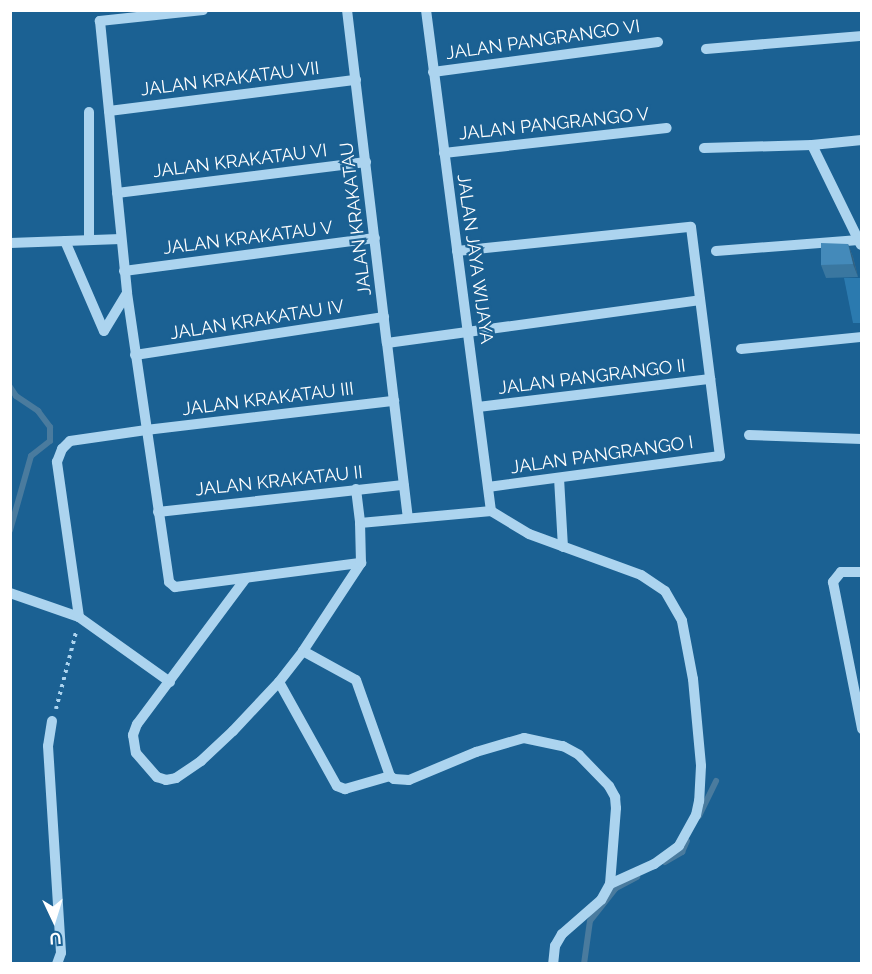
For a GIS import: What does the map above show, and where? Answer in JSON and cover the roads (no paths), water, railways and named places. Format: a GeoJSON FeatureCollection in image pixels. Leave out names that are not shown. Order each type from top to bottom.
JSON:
{"type":"FeatureCollection","features":[{"type":"Feature","properties":{"kind":"street"},"geometry":{"type":"LineString","coordinates":[[202,10],[100,21],[124,271],[169,582],[175,587],[361,562]]}},
{"type":"Feature","properties":{"kind":"street","name":"JALAN KRAKATAU"},"geometry":{"type":"LineString","coordinates":[[347,10],[408,518]]}},
{"type":"Feature","properties":{"kind":"street","name":"JALAN JAYA WIJAYA"},"geometry":{"type":"LineString","coordinates":[[426,10],[491,511]]}},
{"type":"Feature","properties":{"kind":"street"},"geometry":{"type":"LineString","coordinates":[[706,50],[861,36]]}},
{"type":"Feature","properties":{"kind":"street","name":"JALAN PANGRANGO VI"},"geometry":{"type":"LineString","coordinates":[[433,72],[658,42]]}},
{"type":"Feature","properties":{"kind":"street","name":"JALAN KRAKATAU VII"},"geometry":{"type":"LineString","coordinates":[[109,111],[356,80]]}},
{"type":"Feature","properties":{"kind":"street"},"geometry":{"type":"LineString","coordinates":[[89,112],[89,240]]}},
{"type":"Feature","properties":{"kind":"street","name":"JALAN PANGRANGO V"},"geometry":{"type":"LineString","coordinates":[[444,153],[667,128]]}},
{"type":"Feature","properties":{"kind":"street"},"geometry":{"type":"LineString","coordinates":[[704,148],[812,145],[861,140]]}},
{"type":"Feature","properties":{"kind":"street"},"geometry":{"type":"LineString","coordinates":[[716,251],[860,243],[812,145]]}},
{"type":"Feature","properties":{"kind":"street","name":"JALAN KRAKATAU VI"},"geometry":{"type":"LineString","coordinates":[[117,193],[366,162]]}},
{"type":"Feature","properties":{"kind":"street"},"geometry":{"type":"LineString","coordinates":[[457,251],[691,228],[710,379]]}},
{"type":"Feature","properties":{"kind":"street","name":"JALAN KRAKATAU V"},"geometry":{"type":"LineString","coordinates":[[124,271],[375,238]]}},
{"type":"Feature","properties":{"kind":"street"},"geometry":{"type":"LineString","coordinates":[[10,243],[121,239]]}},
{"type":"Feature","properties":{"kind":"street"},"geometry":{"type":"LineString","coordinates":[[65,241],[104,331],[127,293]]}},
{"type":"Feature","properties":{"kind":"street"},"geometry":{"type":"LineString","coordinates":[[387,343],[700,300]]}},
{"type":"Feature","properties":{"kind":"street","name":"JALAN KRAKATAU IV"},"geometry":{"type":"LineString","coordinates":[[135,355],[384,317]]}},
{"type":"Feature","properties":{"kind":"street"},"geometry":{"type":"LineString","coordinates":[[741,349],[861,337]]}},
{"type":"Feature","properties":{"kind":"street","name":"JALAN PANGRANGO II"},"geometry":{"type":"LineString","coordinates":[[478,407],[710,379]]}},
{"type":"Feature","properties":{"kind":"street","name":"JALAN PANGRANGO I"},"geometry":{"type":"LineString","coordinates":[[488,487],[720,456],[710,379]]}},
{"type":"Feature","properties":{"kind":"street","name":"JALAN KRAKATAU III"},"geometry":{"type":"LineString","coordinates":[[80,617],[57,462],[62,449],[70,441],[394,401]]}},
{"type":"Feature","properties":{"kind":"street"},"geometry":{"type":"LineString","coordinates":[[749,435],[861,439]]}},
{"type":"Feature","properties":{"kind":"street"},"geometry":{"type":"LineString","coordinates":[[559,478],[563,547]]}},
{"type":"Feature","properties":{"kind":"street","name":"JALAN KRAKATAU II"},"geometry":{"type":"LineString","coordinates":[[158,512],[404,485]]}},
{"type":"Feature","properties":{"kind":"street"},"geometry":{"type":"LineString","coordinates":[[246,578],[170,682],[143,714],[134,735],[136,753],[151,772],[166,780],[176,778],[201,761],[233,731],[279,682],[303,651],[361,562],[356,489]]}},
{"type":"Feature","properties":{"kind":"street"},"geometry":{"type":"LineString","coordinates":[[360,524],[491,511],[521,531],[641,575],[665,591],[682,621],[693,679],[701,766],[696,815],[679,846],[668,855],[610,884]]}},
{"type":"Feature","properties":{"kind":"street"},"geometry":{"type":"LineString","coordinates":[[861,573],[841,572],[832,582],[861,729]]}},
{"type":"Feature","properties":{"kind":"street"},"geometry":{"type":"LineString","coordinates":[[10,593],[80,617],[170,682]]}},
{"type":"Feature","properties":{"kind":"street"},"geometry":{"type":"LineString","coordinates":[[303,651],[356,680],[390,776],[394,780],[409,780],[510,741],[540,740],[563,746],[579,755],[609,786],[615,797],[610,884],[601,900],[562,934],[555,946],[553,963]]}},
{"type":"Feature","properties":{"kind":"street"},"geometry":{"type":"LineString","coordinates":[[279,682],[337,786],[345,789],[390,776]]}},
{"type":"Feature","properties":{"kind":"street"},"geometry":{"type":"LineString","coordinates":[[52,721],[48,746],[61,953],[57,963]]}},
{"type":"Feature","properties":{"kind":"waterway"},"geometry":{"type":"LineString","coordinates":[[10,387],[16,396],[38,411],[50,427],[50,441],[31,456],[10,530]]}},
{"type":"Feature","properties":{"kind":"waterway"},"geometry":{"type":"LineString","coordinates":[[699,816],[716,781]]}},
{"type":"Feature","properties":{"kind":"waterway"},"geometry":{"type":"LineString","coordinates":[[665,862],[682,852],[687,841]]}},
{"type":"Feature","properties":{"kind":"waterway"},"geometry":{"type":"LineString","coordinates":[[584,964],[590,921],[616,888],[637,877]]}}]}
